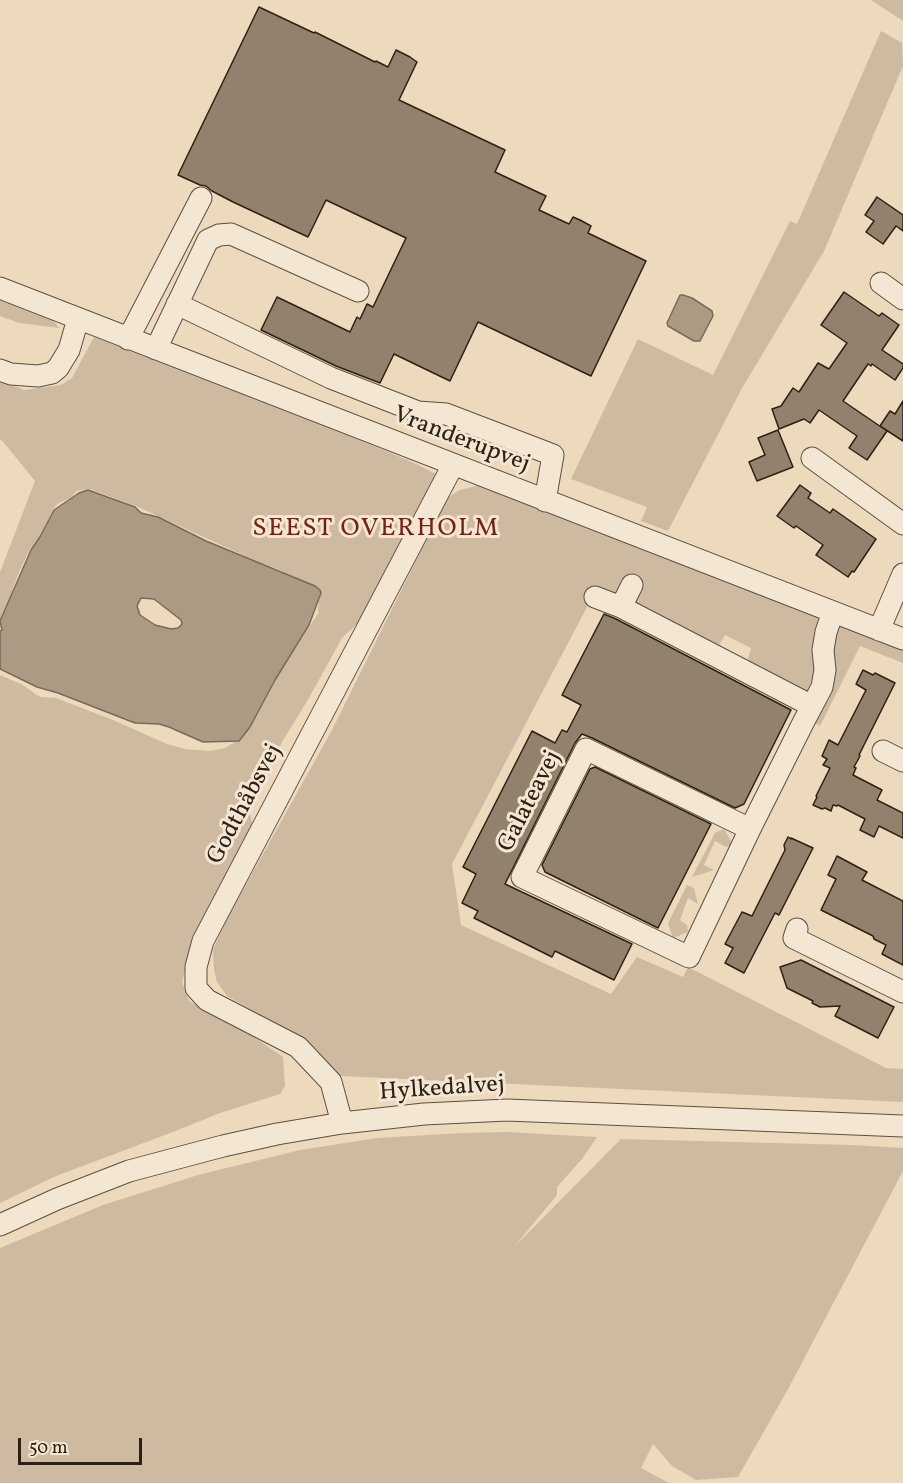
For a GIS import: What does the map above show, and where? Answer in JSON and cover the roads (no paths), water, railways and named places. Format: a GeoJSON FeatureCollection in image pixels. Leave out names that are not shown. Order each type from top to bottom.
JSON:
{"type":"FeatureCollection","features":[{"type":"Feature","properties":{"kind":"street"},"geometry":{"type":"LineString","coordinates":[[128,339],[201,198]]}},
{"type":"Feature","properties":{"kind":"street"},"geometry":{"type":"LineString","coordinates":[[156,349],[208,240],[219,235],[231,234],[358,291]]}},
{"type":"Feature","properties":{"kind":"street"},"geometry":{"type":"LineString","coordinates":[[880,284],[903,299]]}},
{"type":"Feature","properties":{"kind":"street","name":"Vranderupvej"},"geometry":{"type":"LineString","coordinates":[[0,288],[903,639]]}},
{"type":"Feature","properties":{"kind":"street"},"geometry":{"type":"LineString","coordinates":[[177,304],[342,382],[418,412],[446,414],[553,455],[545,501]]}},
{"type":"Feature","properties":{"kind":"street"},"geometry":{"type":"LineString","coordinates":[[0,370],[11,375],[39,376],[52,373],[58,368],[69,350],[78,319]]}},
{"type":"Feature","properties":{"kind":"street"},"geometry":{"type":"LineString","coordinates":[[812,458],[903,524]]}},
{"type":"Feature","properties":{"kind":"street","name":"Godthåbsvej"},"geometry":{"type":"LineString","coordinates":[[342,1123],[331,1082],[298,1047],[207,1000],[196,988],[196,967],[203,941],[453,465]]}},
{"type":"Feature","properties":{"kind":"street"},"geometry":{"type":"LineString","coordinates":[[879,630],[903,574]]}},
{"type":"Feature","properties":{"kind":"street"},"geometry":{"type":"LineString","coordinates":[[621,607],[632,585]]}},
{"type":"Feature","properties":{"kind":"street"},"geometry":{"type":"LineString","coordinates":[[595,597],[621,607],[812,706]]}},
{"type":"Feature","properties":{"kind":"street","name":"Galateavej"},"geometry":{"type":"LineString","coordinates":[[750,829],[586,749],[522,877],[689,957],[750,829],[822,687],[825,670],[823,650],[833,612]]}},
{"type":"Feature","properties":{"kind":"street"},"geometry":{"type":"LineString","coordinates":[[883,751],[903,761]]}},
{"type":"Feature","properties":{"kind":"street"},"geometry":{"type":"LineString","coordinates":[[797,929],[794,938],[903,992]]}},
{"type":"Feature","properties":{"kind":"street","name":"Hylkedalvej"},"geometry":{"type":"LineString","coordinates":[[0,1225],[57,1199],[129,1171],[223,1146],[342,1123],[424,1114],[507,1110],[903,1125]]}},
{"type":"Feature","properties":{"kind":"district","name":"SEEST OVERHOLM"},"geometry":{"type":"Point","coordinates":[376,530]}}]}
